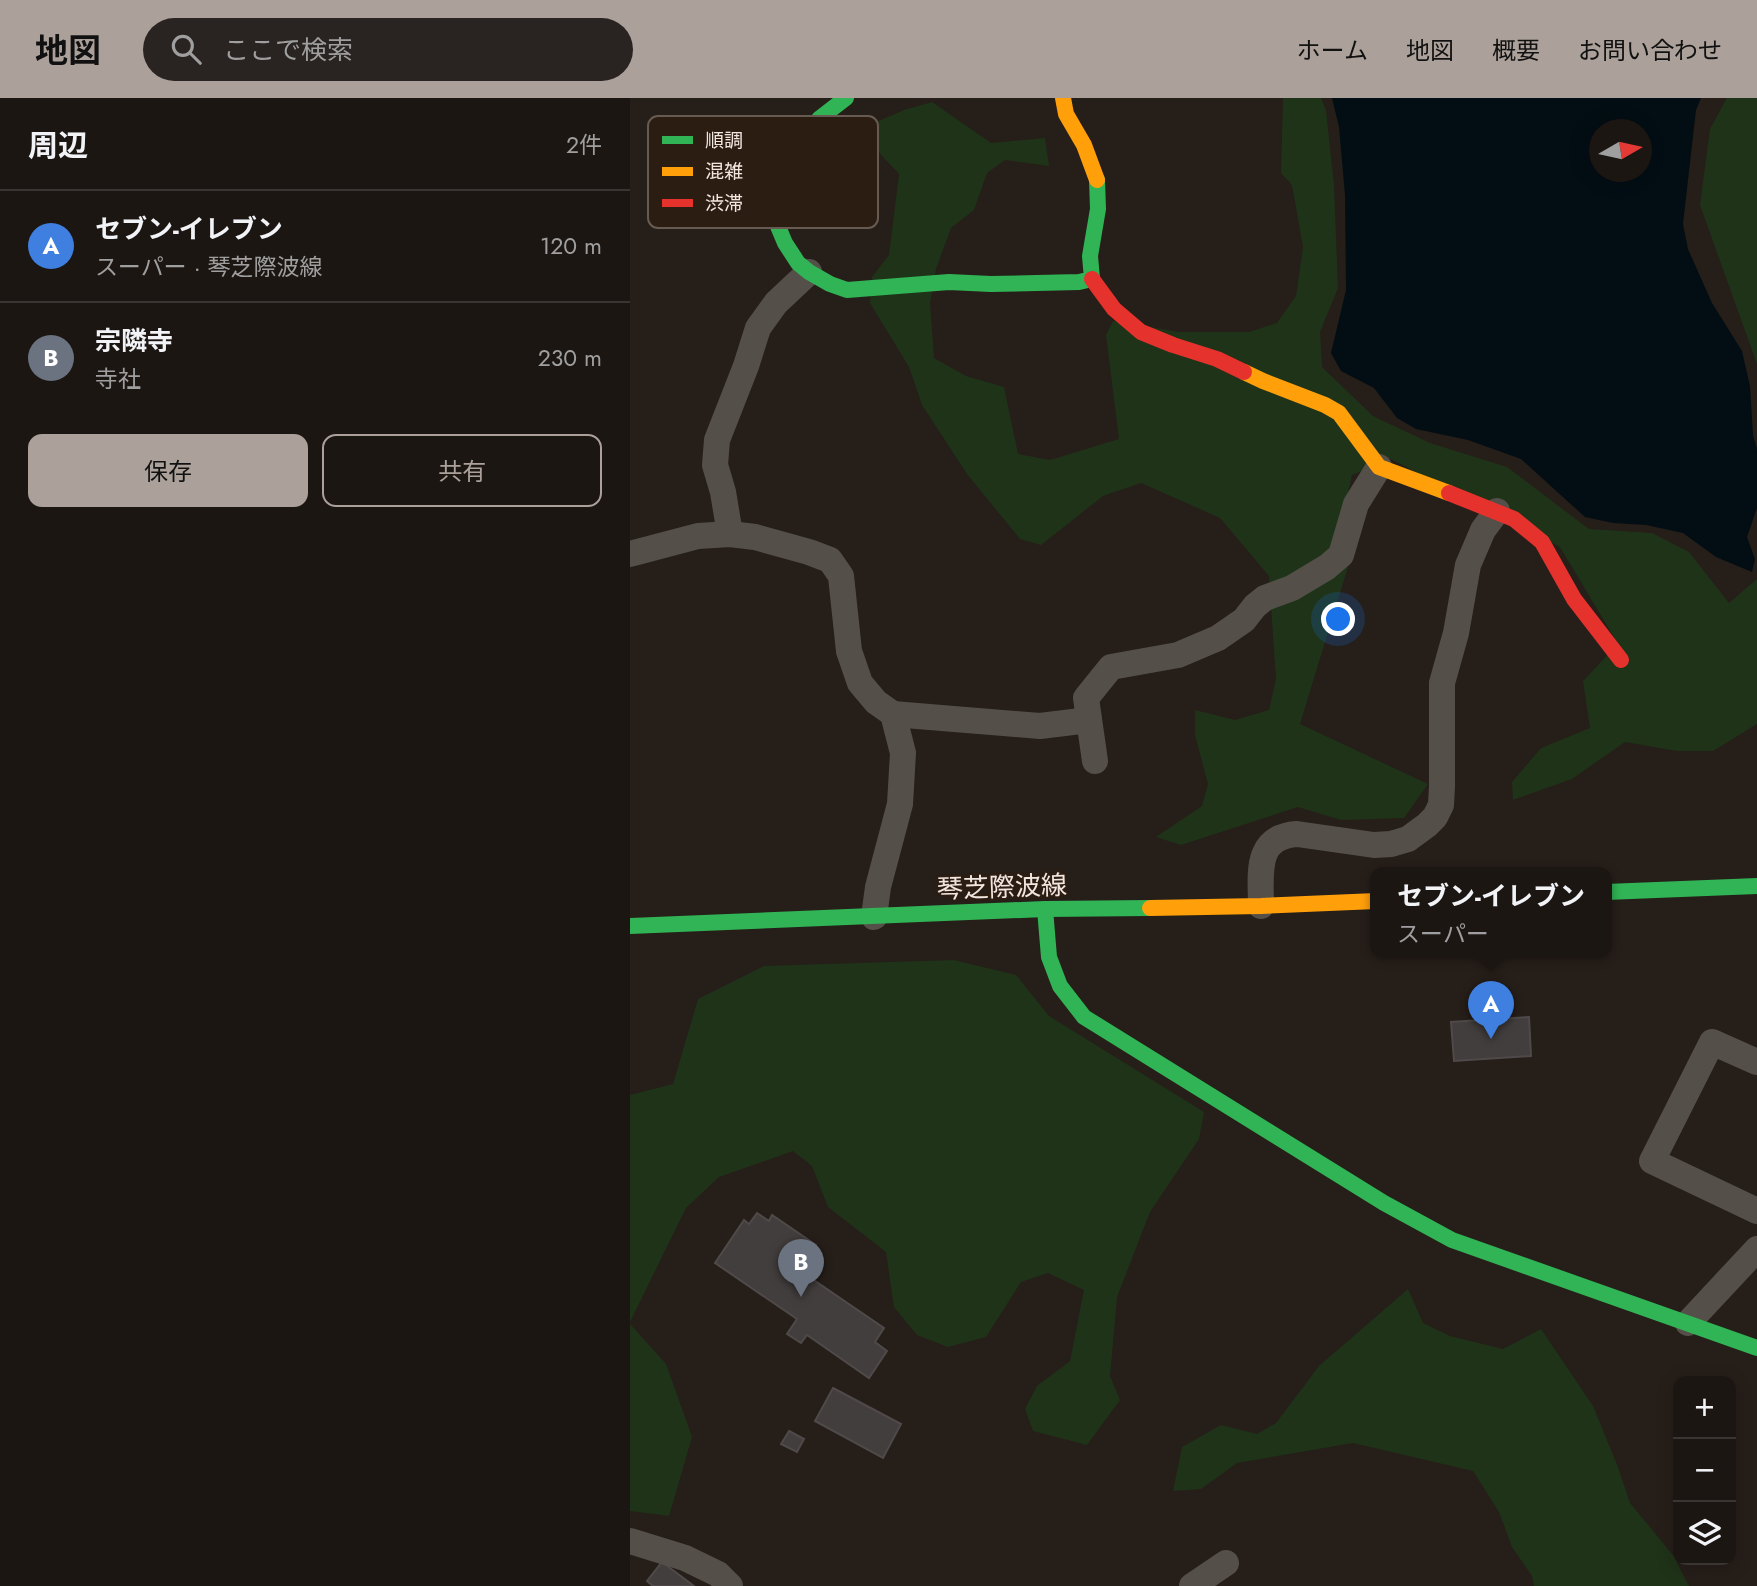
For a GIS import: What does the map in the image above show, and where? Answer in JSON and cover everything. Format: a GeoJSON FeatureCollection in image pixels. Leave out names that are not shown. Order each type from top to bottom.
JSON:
{"type":"FeatureCollection","features":[{"type":"Feature","properties":{"kind":"street"},"geometry":{"type":"LineString","coordinates":[[823,116],[846,98]]}},
{"type":"Feature","properties":{"kind":"street"},"geometry":{"type":"LineString","coordinates":[[1063,98],[1066,114],[1084,145],[1097,181],[1098,209],[1090,256],[1092,279],[1115,309],[1141,332],[1217,359],[1339,413],[1379,467],[1514,519],[1542,542],[1574,599],[1621,660]]}},
{"type":"Feature","properties":{"kind":"street"},"geometry":{"type":"LineString","coordinates":[[779,228],[798,263],[830,284],[847,290],[948,282],[1016,284],[1079,282],[1092,279]]}},
{"type":"Feature","properties":{"kind":"street"},"geometry":{"type":"LineString","coordinates":[[730,534],[715,465],[717,440],[758,328],[776,303],[809,272]]}},
{"type":"Feature","properties":{"kind":"street"},"geometry":{"type":"LineString","coordinates":[[1094,761],[1086,698],[1111,667],[1178,655],[1218,638],[1244,620],[1265,598],[1292,588],[1327,567],[1341,555],[1356,504],[1379,467]]}},
{"type":"Feature","properties":{"kind":"street"},"geometry":{"type":"LineString","coordinates":[[1261,906],[1263,858],[1267,847],[1276,839],[1297,834],[1374,845],[1391,844],[1408,839],[1435,817],[1441,805],[1442,786],[1441,683],[1456,633],[1468,565],[1483,530],[1497,511]]}},
{"type":"Feature","properties":{"kind":"street"},"geometry":{"type":"LineString","coordinates":[[630,554],[698,536],[730,534],[755,537],[809,552],[830,560],[841,576],[849,651],[860,683],[876,702],[892,714],[1040,726],[1088,720]]}},
{"type":"Feature","properties":{"kind":"street"},"geometry":{"type":"LineString","coordinates":[[874,917],[878,887],[900,804],[902,753],[892,714]]}},
{"type":"Feature","properties":{"kind":"street"},"geometry":{"type":"LineString","coordinates":[[1612,891],[1757,886]]}},
{"type":"Feature","properties":{"kind":"street","name":"琴芝際波線"},"geometry":{"type":"LineString","coordinates":[[630,926],[1045,909],[1261,906],[1370,901]]}},
{"type":"Feature","properties":{"kind":"street"},"geometry":{"type":"LineString","coordinates":[[1045,909],[1049,957],[1060,986],[1084,1017],[1384,1203],[1452,1240],[1757,1348]]}},
{"type":"Feature","properties":{"kind":"street"},"geometry":{"type":"LineString","coordinates":[[1757,1062],[1712,1042],[1652,1161],[1757,1211]]}},
{"type":"Feature","properties":{"kind":"street"},"geometry":{"type":"LineString","coordinates":[[1688,1324],[1757,1249]]}},
{"type":"Feature","properties":{"kind":"street"},"geometry":{"type":"LineString","coordinates":[[630,1541],[685,1558],[718,1574],[730,1586]]}},
{"type":"Feature","properties":{"kind":"street"},"geometry":{"type":"LineString","coordinates":[[1192,1586],[1226,1563]]}},
{"type":"Feature","properties":{"kind":"green space"},"geometry":{"type":"Polygon","coordinates":[[[1283,98],[1321,98],[1326,110],[1334,186],[1338,288],[1320,332],[1322,367],[1373,416],[1430,443],[1507,467],[1589,529],[1652,533],[1689,552],[1729,603],[1757,579],[1757,724],[1713,751],[1677,751],[1625,742],[1572,779],[1513,800],[1512,782],[1541,748],[1590,728],[1583,681],[1618,644],[1560,547],[1391,459],[1352,475],[1341,524],[1351,557],[1300,724],[1428,784],[1404,818],[1341,820],[1298,807],[1181,845],[1156,837],[1202,806],[1208,784],[1195,735],[1195,710],[1235,720],[1269,710],[1276,679],[1269,576],[1220,518],[1141,483],[1103,496],[1041,545],[1020,539],[967,474],[922,405],[909,367],[870,303],[872,277],[889,255],[899,174],[878,151],[878,121],[932,102],[991,143],[1045,138],[1049,166],[1005,160],[987,173],[974,210],[951,228],[936,269],[930,303],[934,358],[966,376],[1004,387],[1018,454],[1050,460],[1119,439],[1106,335],[1113,321],[1180,332],[1249,332],[1277,323],[1296,296],[1303,247],[1292,185],[1281,173],[1283,98]]]}},
{"type":"Feature","properties":{"kind":"green space"},"geometry":{"type":"Polygon","coordinates":[[[1727,98],[1757,98],[1757,364],[1700,205],[1710,129],[1727,98]]]}},
{"type":"Feature","properties":{"kind":"green space"},"geometry":{"type":"Polygon","coordinates":[[[954,960],[1016,975],[1049,1016],[1204,1112],[1199,1139],[1150,1212],[1117,1297],[1110,1376],[1120,1400],[1087,1445],[1033,1431],[1025,1409],[1037,1386],[1070,1361],[1084,1290],[1048,1273],[1021,1282],[986,1337],[948,1347],[917,1335],[894,1307],[886,1252],[828,1207],[812,1166],[793,1151],[719,1177],[686,1208],[630,1322],[630,1095],[673,1084],[698,999],[764,966],[954,960]]]}},
{"type":"Feature","properties":{"kind":"green space"},"geometry":{"type":"Polygon","coordinates":[[[1408,1289],[1423,1323],[1450,1336],[1503,1349],[1541,1329],[1593,1406],[1630,1503],[1673,1555],[1673,1565],[1678,1565],[1689,1586],[1534,1586],[1532,1576],[1512,1547],[1499,1512],[1473,1471],[1353,1443],[1237,1463],[1201,1489],[1173,1491],[1182,1447],[1221,1425],[1257,1434],[1276,1423],[1319,1366],[1408,1289]]]}},
{"type":"Feature","properties":{"kind":"green space"},"geometry":{"type":"Polygon","coordinates":[[[630,1324],[666,1364],[692,1437],[669,1516],[630,1511],[630,1324]]]}},
{"type":"Feature","properties":{"kind":"shaded area"},"geometry":{"type":"Polygon","coordinates":[[[1332,98],[1701,98],[1696,110],[1683,224],[1688,249],[1712,303],[1742,351],[1750,386],[1753,435],[1757,449],[1757,508],[1747,537],[1755,559],[1752,572],[1716,557],[1683,533],[1585,517],[1521,459],[1468,440],[1416,429],[1397,418],[1374,388],[1341,371],[1331,353],[1346,290],[1345,195],[1339,127],[1332,98]]]}},
{"type":"Feature","properties":{"kind":"building"},"geometry":{"type":"Polygon","coordinates":[[[1529,1017],[1531,1056],[1454,1061],[1451,1022],[1529,1017]]]}},
{"type":"Feature","properties":{"kind":"building"},"geometry":{"type":"Polygon","coordinates":[[[757,1213],[769,1221],[772,1215],[816,1245],[808,1257],[814,1261],[805,1274],[884,1328],[875,1342],[887,1351],[869,1378],[807,1335],[801,1343],[787,1334],[797,1319],[715,1263],[744,1220],[749,1224],[757,1213]]]}},
{"type":"Feature","properties":{"kind":"building"},"geometry":{"type":"Polygon","coordinates":[[[833,1388],[901,1424],[883,1458],[815,1421],[833,1388]]]}},
{"type":"Feature","properties":{"kind":"building"},"geometry":{"type":"Polygon","coordinates":[[[789,1431],[804,1439],[797,1452],[781,1444],[789,1431]]]}},
{"type":"Feature","properties":{"kind":"building"},"geometry":{"type":"Polygon","coordinates":[[[662,1562],[694,1586],[653,1586],[647,1581],[662,1562]]]}},
{"type":"Feature","properties":{"kind":"traffic: fast"},"geometry":{"type":"LineString","coordinates":[[823,116],[846,98]]}},
{"type":"Feature","properties":{"kind":"traffic: fast"},"geometry":{"type":"LineString","coordinates":[[779,228],[798,263],[830,284],[847,290],[949,282],[1079,282],[1092,279],[1090,256],[1098,209],[1097,180]]}},
{"type":"Feature","properties":{"kind":"traffic: fast"},"geometry":{"type":"LineString","coordinates":[[1612,892],[1757,886]]}},
{"type":"Feature","properties":{"kind":"traffic: fast"},"geometry":{"type":"LineString","coordinates":[[630,926],[1045,909],[1150,908]]}},
{"type":"Feature","properties":{"kind":"traffic: fast"},"geometry":{"type":"LineString","coordinates":[[1045,909],[1049,957],[1060,986],[1084,1017],[1384,1203],[1452,1240],[1757,1348]]}},
{"type":"Feature","properties":{"kind":"traffic: slow"},"geometry":{"type":"LineString","coordinates":[[1063,98],[1066,114],[1084,145],[1097,180]]}},
{"type":"Feature","properties":{"kind":"traffic: slow"},"geometry":{"type":"LineString","coordinates":[[1244,372],[1339,413],[1379,467],[1449,493]]}},
{"type":"Feature","properties":{"kind":"traffic: slow"},"geometry":{"type":"LineString","coordinates":[[1150,908],[1370,901]]}},
{"type":"Feature","properties":{"kind":"traffic: jam"},"geometry":{"type":"LineString","coordinates":[[1092,279],[1114,309],[1141,332],[1217,359],[1244,372]]}},
{"type":"Feature","properties":{"kind":"traffic: jam"},"geometry":{"type":"LineString","coordinates":[[1449,493],[1514,519],[1542,542],[1574,599],[1621,660]]}},
{"type":"Feature","properties":{"kind":"place","name":"セブン-イレブン"},"geometry":{"type":"Point","coordinates":[1491,1039]}},
{"type":"Feature","properties":{"kind":"place","name":"宗隣寺"},"geometry":{"type":"Point","coordinates":[801,1297]}}]}
